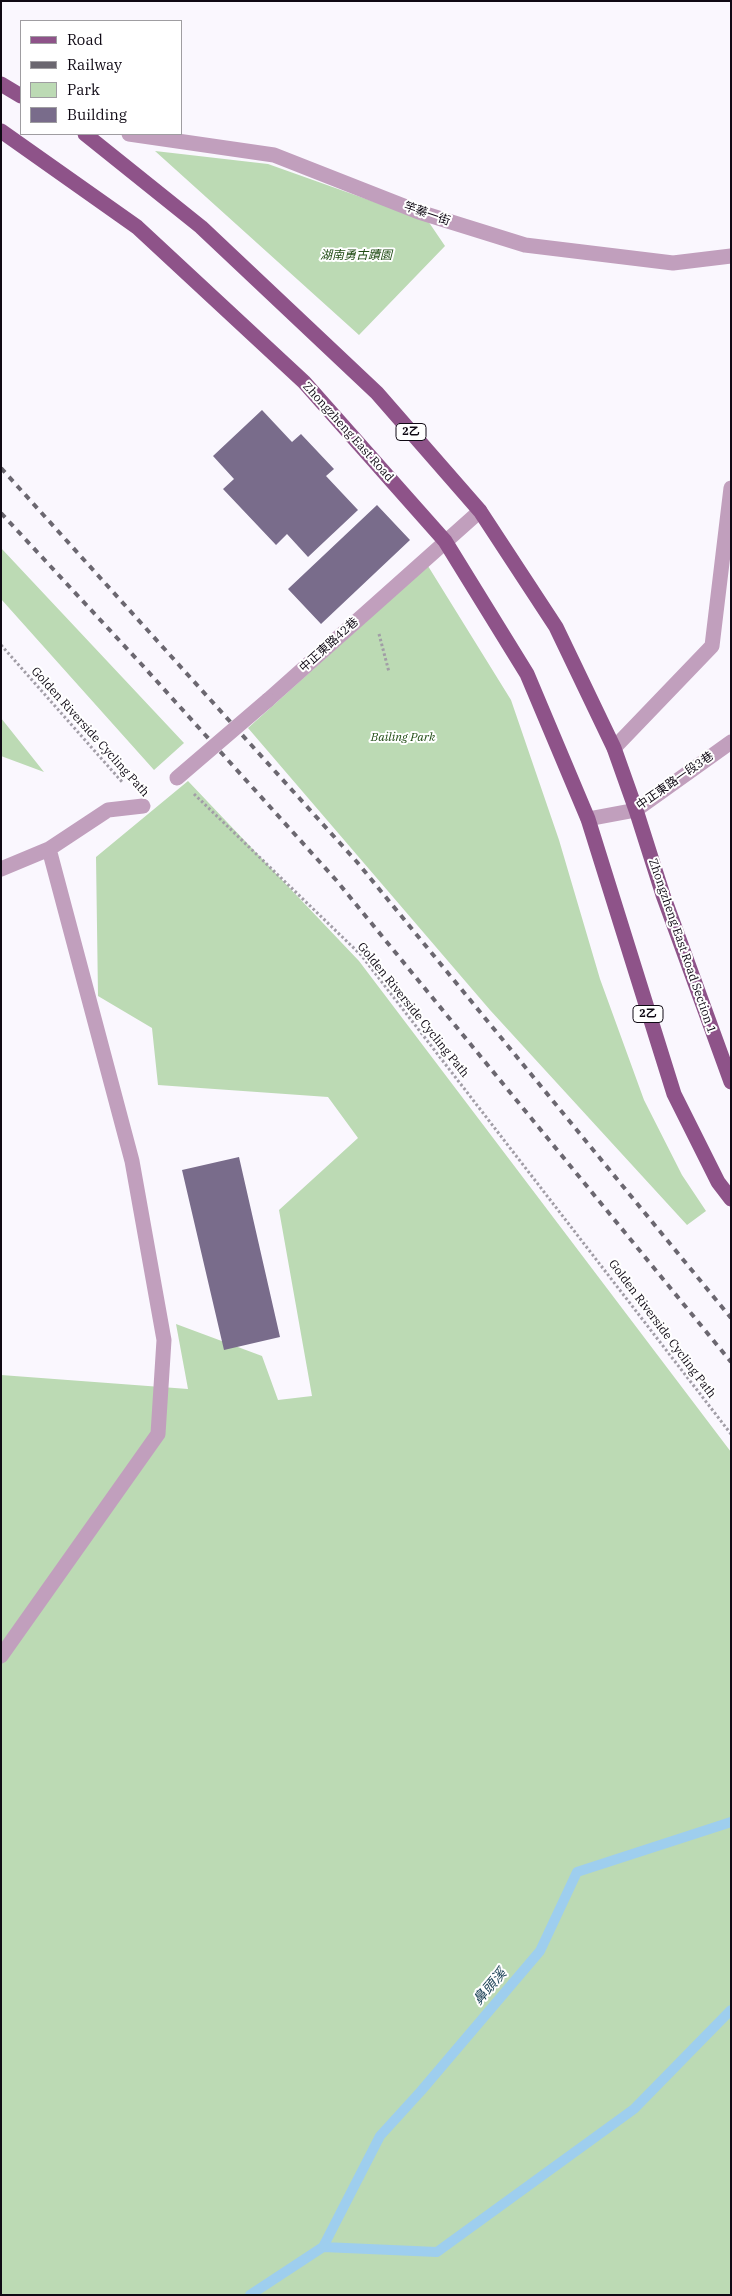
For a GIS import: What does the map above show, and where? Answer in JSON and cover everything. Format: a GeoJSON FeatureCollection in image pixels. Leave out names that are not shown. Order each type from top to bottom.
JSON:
{"type":"FeatureCollection","features":[{"type":"Feature","properties":{"kind":"main road"},"geometry":{"type":"LineString","coordinates":[[1,84],[20,95]]}},
{"type":"Feature","properties":{"kind":"main road","name":"Zhongzheng East Road"},"geometry":{"type":"LineString","coordinates":[[1,130],[137,227],[304,382],[445,541],[527,674],[588,819]]}},
{"type":"Feature","properties":{"kind":"main road","name":"2乙"},"geometry":{"type":"LineString","coordinates":[[86,135],[201,227],[377,393],[480,511],[556,627],[614,748],[636,810]]}},
{"type":"Feature","properties":{"kind":"main road","name":"Zhongzheng East Road Section 1"},"geometry":{"type":"LineString","coordinates":[[636,810],[663,895],[731,1082]]}},
{"type":"Feature","properties":{"kind":"main road","name":"2乙"},"geometry":{"type":"LineString","coordinates":[[588,819],[674,1094],[718,1182],[731,1199]]}},
{"type":"Feature","properties":{"kind":"street","name":"竿蓁一街"},"geometry":{"type":"LineString","coordinates":[[136,135],[274,154],[419,212],[525,245],[673,264],[731,256]]}},
{"type":"Feature","properties":{"kind":"street"},"geometry":{"type":"LineString","coordinates":[[614,748],[712,646],[731,488]]}},
{"type":"Feature","properties":{"kind":"street","name":"中正東路42巷"},"geometry":{"type":"LineString","coordinates":[[177,778],[268,700],[480,511]]}},
{"type":"Feature","properties":{"kind":"street","name":"中正東路一段3巷"},"geometry":{"type":"LineString","coordinates":[[588,819],[636,810],[731,742]]}},
{"type":"Feature","properties":{"kind":"street"},"geometry":{"type":"LineString","coordinates":[[1,869],[49,849],[108,810],[143,806]]}},
{"type":"Feature","properties":{"kind":"street"},"geometry":{"type":"LineString","coordinates":[[1,1656],[158,1434],[164,1340],[132,1161],[49,849]]}},
{"type":"Feature","properties":{"kind":"path"},"geometry":{"type":"LineString","coordinates":[[372,607],[390,672]]}},
{"type":"Feature","properties":{"kind":"path","name":"Golden Riverside Cycling Path"},"geometry":{"type":"LineString","coordinates":[[1,645],[143,806]]}},
{"type":"Feature","properties":{"kind":"path","name":"Golden Riverside Cycling Path"},"geometry":{"type":"LineString","coordinates":[[177,778],[361,955],[731,1434]]}},
{"type":"Feature","properties":{"kind":"green space","name":"湖南勇古蹟園"},"geometry":{"type":"Polygon","coordinates":[[[155,151],[268,164],[428,221],[445,246],[359,335],[155,151]]]}},
{"type":"Feature","properties":{"kind":"green space"},"geometry":{"type":"Polygon","coordinates":[[[1,548],[184,743],[154,770],[1,599],[1,548]]]}},
{"type":"Feature","properties":{"kind":"green space","name":"Bailing Park"},"geometry":{"type":"Polygon","coordinates":[[[428,566],[511,700],[559,840],[600,979],[644,1100],[682,1175],[706,1211],[687,1225],[490,1010],[248,728],[428,566]]]}},
{"type":"Feature","properties":{"kind":"green space"},"geometry":{"type":"Polygon","coordinates":[[[1,718],[44,772],[1,756],[1,718]]]}},
{"type":"Feature","properties":{"kind":"green space"},"geometry":{"type":"Polygon","coordinates":[[[188,781],[359,961],[731,1452],[731,2295],[1,2295],[1,1375],[188,1389],[176,1324],[262,1356],[278,1400],[312,1396],[279,1210],[358,1138],[328,1097],[158,1085],[152,1028],[98,996],[96,857],[188,781]]]}},
{"type":"Feature","properties":{"kind":"building"},"geometry":{"type":"Polygon","coordinates":[[[262,410],[292,442],[301,434],[334,469],[326,476],[358,510],[308,557],[287,534],[276,545],[223,489],[234,479],[213,456],[262,410]]]}},
{"type":"Feature","properties":{"kind":"building"},"geometry":{"type":"Polygon","coordinates":[[[377,505],[410,540],[321,624],[288,589],[377,505]]]}},
{"type":"Feature","properties":{"kind":"building"},"geometry":{"type":"Polygon","coordinates":[[[239,1157],[280,1337],[224,1350],[182,1170],[239,1157]]]}},
{"type":"Feature","properties":{"kind":"waterway","name":"鼻頭溪"},"geometry":{"type":"LineString","coordinates":[[250,2295],[323,2247],[380,2136],[421,2091],[540,1951],[577,1872],[731,1822]]}},
{"type":"Feature","properties":{"kind":"waterway","name":"鼻頭溪"},"geometry":{"type":"LineString","coordinates":[[323,2247],[437,2252],[634,2109],[731,2010]]}},
{"type":"Feature","properties":{"kind":"railway"},"geometry":{"type":"LineString","coordinates":[[1,468],[357,862],[731,1318]]}},
{"type":"Feature","properties":{"kind":"railway"},"geometry":{"type":"LineString","coordinates":[[1,513],[144,667],[336,880],[731,1362]]}}]}
